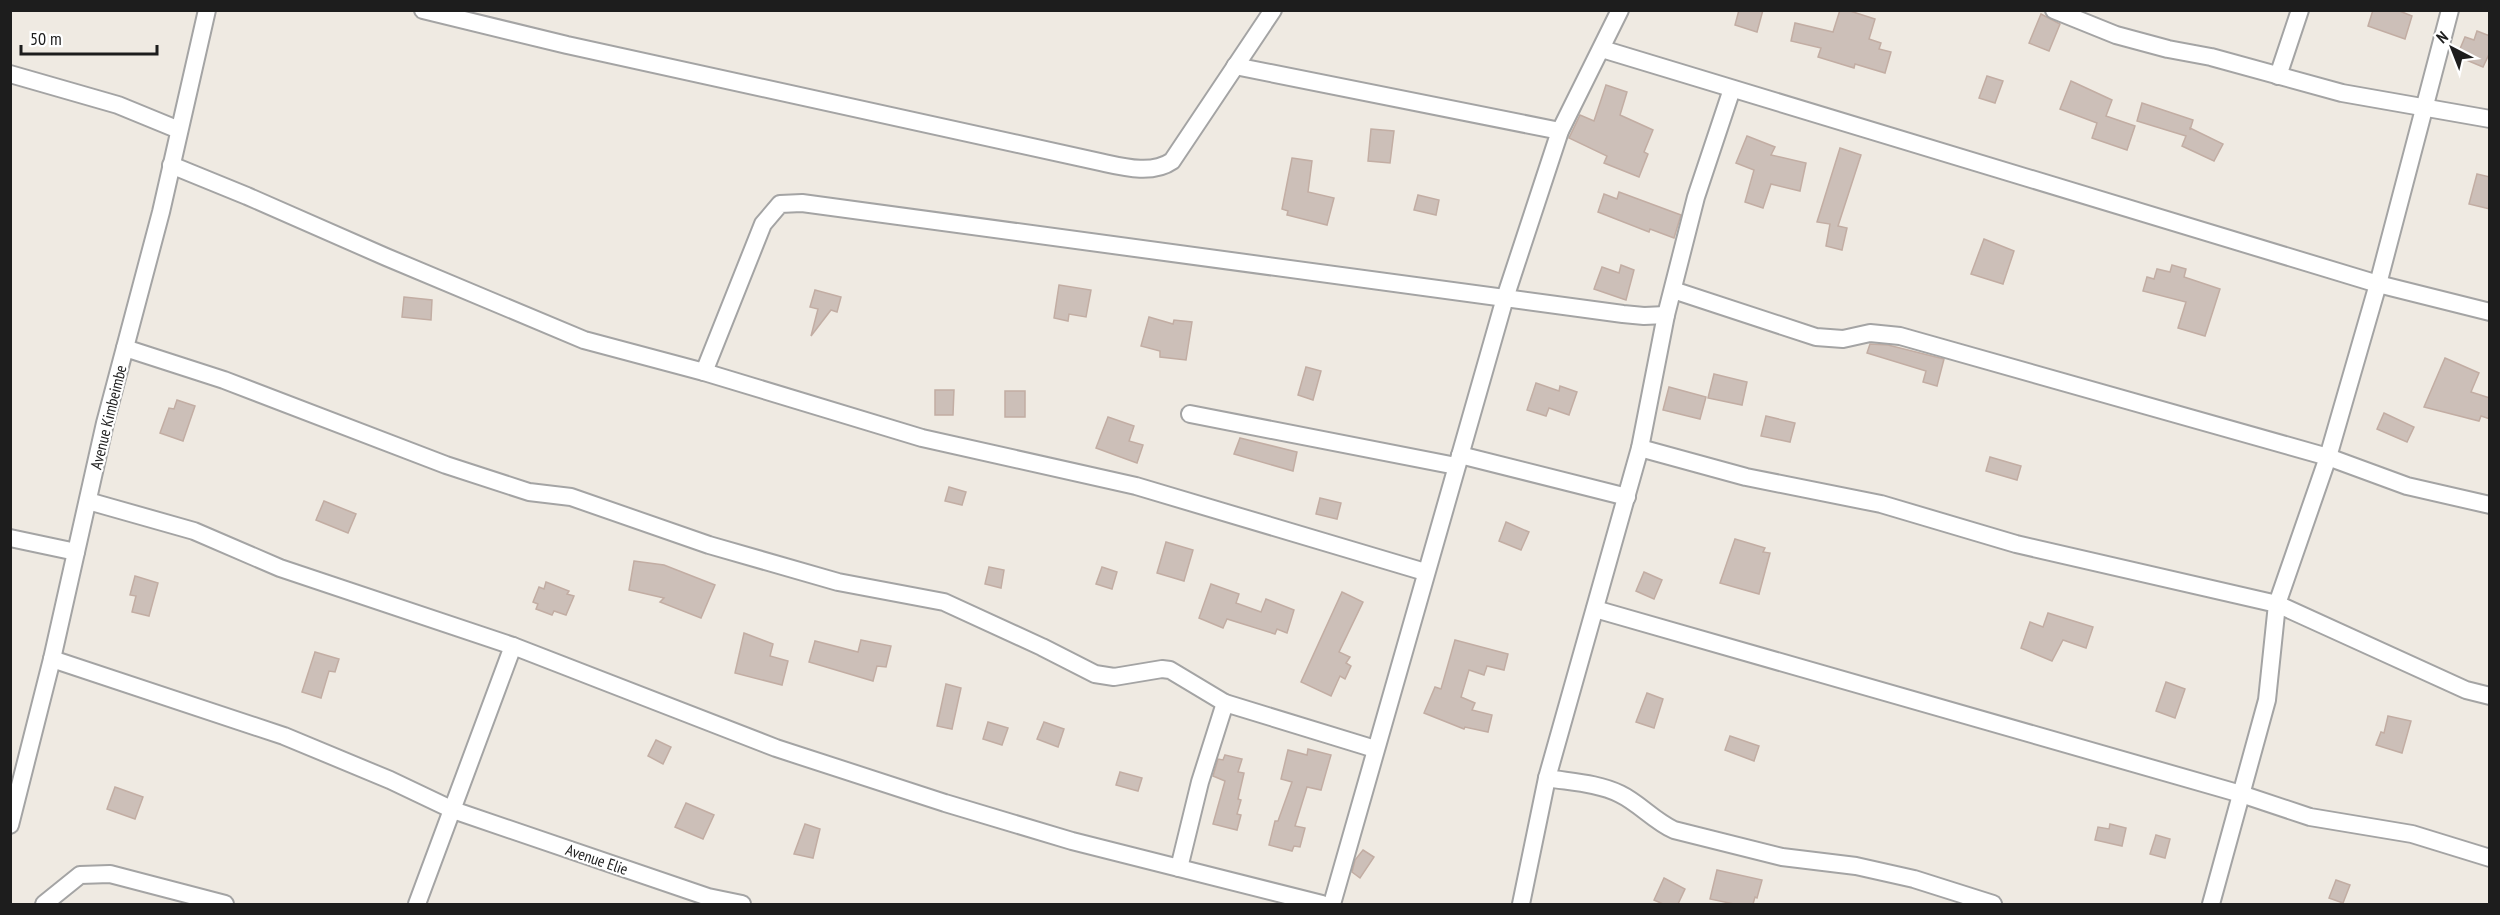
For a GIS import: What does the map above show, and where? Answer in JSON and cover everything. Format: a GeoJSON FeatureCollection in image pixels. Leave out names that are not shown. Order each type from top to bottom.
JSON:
{"type":"FeatureCollection","features":[{"type":"Feature","properties":{"kind":"street","name":"Avenue Kimbeimbe"},"geometry":{"type":"LineString","coordinates":[[10,825],[14,795],[52,659],[87,501],[161,212],[207,10]]}},
{"type":"Feature","properties":{"kind":"street"},"geometry":{"type":"LineString","coordinates":[[423,10],[567,45],[1100,162],[1153,169],[1162,168],[1172,161],[1273,10]]}},
{"type":"Feature","properties":{"kind":"street"},"geometry":{"type":"LineString","coordinates":[[1332,904],[1505,298],[1560,131],[1620,10]]}},
{"type":"Feature","properties":{"kind":"street"},"geometry":{"type":"LineString","coordinates":[[2055,10],[2116,35],[2342,93],[2490,119]]}},
{"type":"Feature","properties":{"kind":"street"},"geometry":{"type":"LineString","coordinates":[[2278,76],[2300,10]]}},
{"type":"Feature","properties":{"kind":"street"},"geometry":{"type":"LineString","coordinates":[[2211,904],[2267,700],[2277,604],[2328,457],[2378,284],[2450,10]]}},
{"type":"Feature","properties":{"kind":"street"},"geometry":{"type":"LineString","coordinates":[[1602,49],[2378,284],[2490,312]]}},
{"type":"Feature","properties":{"kind":"street"},"geometry":{"type":"LineString","coordinates":[[1235,66],[1560,131]]}},
{"type":"Feature","properties":{"kind":"street"},"geometry":{"type":"LineString","coordinates":[[10,74],[118,105],[179,130]]}},
{"type":"Feature","properties":{"kind":"street"},"geometry":{"type":"LineString","coordinates":[[1521,904],[1546,778],[1640,448],[1666,315],[1696,197],[1732,89]]}},
{"type":"Feature","properties":{"kind":"street"},"geometry":{"type":"LineString","coordinates":[[171,165],[584,340],[704,372],[922,438],[1136,486],[1425,572]]}},
{"type":"Feature","properties":{"kind":"street"},"geometry":{"type":"LineString","coordinates":[[704,372],[763,224],[780,204],[813,205],[1623,314],[1666,315]]}},
{"type":"Feature","properties":{"kind":"street"},"geometry":{"type":"LineString","coordinates":[[1673,290],[1816,338],[1843,339],[1870,333],[1900,336],[2328,457],[2407,486],[2490,505]]}},
{"type":"Feature","properties":{"kind":"street"},"geometry":{"type":"LineString","coordinates":[[125,348],[224,380],[446,465],[529,492],[571,497],[709,545],[838,582],[944,602],[1095,674],[1114,677],[1162,669],[1170,670],[1225,704],[1375,749]]}},
{"type":"Feature","properties":{"kind":"street"},"geometry":{"type":"LineString","coordinates":[[1190,414],[1458,460],[1627,497]]}},
{"type":"Feature","properties":{"kind":"street"},"geometry":{"type":"LineString","coordinates":[[1640,448],[1746,477],[1881,504],[2016,544],[2277,604],[2466,690],[2490,696]]}},
{"type":"Feature","properties":{"kind":"street"},"geometry":{"type":"LineString","coordinates":[[87,501],[194,531],[280,568],[513,646],[776,748],[1072,841],[1322,904]]}},
{"type":"Feature","properties":{"kind":"street"},"geometry":{"type":"LineString","coordinates":[[10,538],[76,552]]}},
{"type":"Feature","properties":{"kind":"street"},"geometry":{"type":"LineString","coordinates":[[1595,609],[2241,794],[2310,818],[2412,834],[2490,858]]}},
{"type":"Feature","properties":{"kind":"street"},"geometry":{"type":"LineString","coordinates":[[417,904],[513,646]]}},
{"type":"Feature","properties":{"kind":"street","name":"Avenue Elie"},"geometry":{"type":"LineString","coordinates":[[52,659],[284,736],[390,780],[453,810],[708,897],[742,904]]}},
{"type":"Feature","properties":{"kind":"street"},"geometry":{"type":"LineString","coordinates":[[1179,868],[1200,782],[1225,704]]}},
{"type":"Feature","properties":{"kind":"street"},"geometry":{"type":"LineString","coordinates":[[1546,778],[1606,789],[1620,794],[1659,823],[1674,830],[1782,857],[1856,866],[1914,879],[1993,904]]}},
{"type":"Feature","properties":{"kind":"street"},"geometry":{"type":"LineString","coordinates":[[44,904],[80,875],[110,874],[225,904]]}},
{"type":"Feature","properties":{"kind":"building"},"geometry":{"type":"Polygon","coordinates":[[[1739,10],[1763,10],[1757,32],[1735,25],[1739,10]]]}},
{"type":"Feature","properties":{"kind":"building"},"geometry":{"type":"Polygon","coordinates":[[[1840,10],[1875,19],[1869,39],[1881,43],[1879,49],[1891,52],[1885,73],[1855,64],[1854,68],[1818,57],[1821,48],[1791,41],[1795,23],[1833,32],[1840,10]]]}},
{"type":"Feature","properties":{"kind":"building"},"geometry":{"type":"Polygon","coordinates":[[[2373,10],[2397,10],[2412,16],[2405,39],[2368,26],[2373,10]]]}},
{"type":"Feature","properties":{"kind":"building"},"geometry":{"type":"Polygon","coordinates":[[[2041,14],[2060,24],[2049,51],[2029,43],[2041,14]]]}},
{"type":"Feature","properties":{"kind":"building"},"geometry":{"type":"Polygon","coordinates":[[[2477,31],[2490,36],[2490,52],[2483,67],[2457,56],[2465,37],[2474,40],[2477,31]]]}},
{"type":"Feature","properties":{"kind":"building"},"geometry":{"type":"Polygon","coordinates":[[[1987,76],[2003,81],[1995,103],[1979,98],[1987,76]]]}},
{"type":"Feature","properties":{"kind":"building"},"geometry":{"type":"Polygon","coordinates":[[[2071,81],[2112,100],[2106,116],[2135,126],[2127,150],[2092,138],[2097,123],[2060,109],[2071,81]]]}},
{"type":"Feature","properties":{"kind":"building"},"geometry":{"type":"Polygon","coordinates":[[[1606,85],[1627,92],[1620,115],[1653,130],[1644,152],[1648,154],[1639,177],[1604,163],[1607,156],[1569,138],[1580,115],[1594,121],[1606,85]]]}},
{"type":"Feature","properties":{"kind":"building"},"geometry":{"type":"Polygon","coordinates":[[[2142,103],[2193,120],[2191,128],[2223,144],[2214,161],[2182,146],[2186,136],[2137,121],[2142,103]]]}},
{"type":"Feature","properties":{"kind":"building"},"geometry":{"type":"Polygon","coordinates":[[[1371,129],[1394,131],[1390,163],[1368,161],[1371,129]]]}},
{"type":"Feature","properties":{"kind":"building"},"geometry":{"type":"Polygon","coordinates":[[[1747,136],[1775,147],[1771,155],[1806,163],[1800,191],[1771,184],[1763,208],[1745,202],[1754,170],[1736,163],[1747,136]]]}},
{"type":"Feature","properties":{"kind":"building"},"geometry":{"type":"Polygon","coordinates":[[[1840,148],[1861,155],[1838,226],[1847,228],[1842,250],[1826,246],[1830,224],[1817,222],[1840,148]]]}},
{"type":"Feature","properties":{"kind":"building"},"geometry":{"type":"Polygon","coordinates":[[[1292,158],[1312,161],[1308,192],[1334,198],[1327,225],[1287,215],[1288,211],[1282,209],[1292,158]]]}},
{"type":"Feature","properties":{"kind":"building"},"geometry":{"type":"Polygon","coordinates":[[[2477,174],[2490,177],[2490,209],[2469,204],[2477,174]]]}},
{"type":"Feature","properties":{"kind":"building"},"geometry":{"type":"Polygon","coordinates":[[[1619,192],[1681,215],[1674,238],[1650,229],[1649,232],[1598,212],[1604,194],[1617,199],[1619,192]]]}},
{"type":"Feature","properties":{"kind":"building"},"geometry":{"type":"Polygon","coordinates":[[[1418,195],[1439,200],[1436,215],[1414,210],[1418,195]]]}},
{"type":"Feature","properties":{"kind":"building"},"geometry":{"type":"Polygon","coordinates":[[[1984,239],[2014,251],[2003,284],[1971,274],[1984,239]]]}},
{"type":"Feature","properties":{"kind":"building"},"geometry":{"type":"Polygon","coordinates":[[[1621,265],[1634,270],[1626,300],[1594,289],[1602,267],[1619,273],[1621,265]]]}},
{"type":"Feature","properties":{"kind":"building"},"geometry":{"type":"Polygon","coordinates":[[[2172,265],[2186,269],[2184,277],[2220,289],[2205,336],[2178,328],[2186,302],[2143,291],[2147,277],[2154,279],[2157,269],[2170,272],[2172,265]]]}},
{"type":"Feature","properties":{"kind":"building"},"geometry":{"type":"Polygon","coordinates":[[[1059,285],[1091,290],[1086,317],[1069,314],[1068,321],[1054,318],[1059,285]]]}},
{"type":"Feature","properties":{"kind":"building"},"geometry":{"type":"Polygon","coordinates":[[[815,290],[841,297],[837,312],[831,310],[811,336],[818,309],[810,307],[815,290]]]}},
{"type":"Feature","properties":{"kind":"building"},"geometry":{"type":"Polygon","coordinates":[[[404,297],[432,300],[431,320],[402,317],[404,297]]]}},
{"type":"Feature","properties":{"kind":"building"},"geometry":{"type":"Polygon","coordinates":[[[1149,317],[1173,324],[1174,320],[1192,322],[1186,360],[1160,357],[1160,351],[1141,346],[1149,317]]]}},
{"type":"Feature","properties":{"kind":"building"},"geometry":{"type":"Polygon","coordinates":[[[1870,344],[1888,345],[1944,359],[1937,386],[1923,382],[1926,371],[1867,353],[1870,344]]]}},
{"type":"Feature","properties":{"kind":"building"},"geometry":{"type":"Polygon","coordinates":[[[2445,358],[2479,373],[2471,392],[2490,398],[2490,419],[2481,416],[2479,421],[2424,407],[2445,358]]]}},
{"type":"Feature","properties":{"kind":"building"},"geometry":{"type":"Polygon","coordinates":[[[1306,367],[1321,371],[1313,400],[1298,395],[1306,367]]]}},
{"type":"Feature","properties":{"kind":"building"},"geometry":{"type":"Polygon","coordinates":[[[1714,374],[1747,382],[1742,405],[1708,398],[1714,374]]]}},
{"type":"Feature","properties":{"kind":"building"},"geometry":{"type":"Polygon","coordinates":[[[1536,383],[1559,391],[1560,386],[1577,392],[1569,415],[1549,408],[1546,416],[1527,410],[1536,383]]]}},
{"type":"Feature","properties":{"kind":"building"},"geometry":{"type":"Polygon","coordinates":[[[1669,387],[1706,397],[1700,419],[1663,410],[1669,387]]]}},
{"type":"Feature","properties":{"kind":"building"},"geometry":{"type":"Polygon","coordinates":[[[935,390],[954,390],[953,415],[935,415],[935,390]]]}},
{"type":"Feature","properties":{"kind":"building"},"geometry":{"type":"Polygon","coordinates":[[[1005,391],[1025,391],[1025,417],[1005,417],[1005,391]]]}},
{"type":"Feature","properties":{"kind":"building"},"geometry":{"type":"Polygon","coordinates":[[[177,400],[195,406],[183,441],[160,433],[169,408],[174,409],[177,400]]]}},
{"type":"Feature","properties":{"kind":"building"},"geometry":{"type":"Polygon","coordinates":[[[2384,413],[2414,427],[2407,442],[2377,429],[2384,413]]]}},
{"type":"Feature","properties":{"kind":"building"},"geometry":{"type":"Polygon","coordinates":[[[1766,416],[1795,423],[1790,442],[1761,436],[1766,416]]]}},
{"type":"Feature","properties":{"kind":"building"},"geometry":{"type":"Polygon","coordinates":[[[1108,417],[1134,426],[1129,441],[1143,445],[1137,463],[1096,448],[1108,417]]]}},
{"type":"Feature","properties":{"kind":"building"},"geometry":{"type":"Polygon","coordinates":[[[1240,438],[1297,452],[1293,471],[1234,454],[1240,438]]]}},
{"type":"Feature","properties":{"kind":"building"},"geometry":{"type":"Polygon","coordinates":[[[1990,457],[2021,466],[2017,480],[1986,471],[1990,457]]]}},
{"type":"Feature","properties":{"kind":"building"},"geometry":{"type":"Polygon","coordinates":[[[949,487],[966,492],[962,505],[945,501],[949,487]]]}},
{"type":"Feature","properties":{"kind":"building"},"geometry":{"type":"Polygon","coordinates":[[[1320,498],[1341,503],[1337,519],[1316,514],[1320,498]]]}},
{"type":"Feature","properties":{"kind":"building"},"geometry":{"type":"Polygon","coordinates":[[[324,501],[356,514],[348,533],[316,520],[324,501]]]}},
{"type":"Feature","properties":{"kind":"building"},"geometry":{"type":"Polygon","coordinates":[[[1506,522],[1529,532],[1521,550],[1499,541],[1506,522]]]}},
{"type":"Feature","properties":{"kind":"building"},"geometry":{"type":"Polygon","coordinates":[[[1735,539],[1765,548],[1763,552],[1770,553],[1759,594],[1720,583],[1735,539]]]}},
{"type":"Feature","properties":{"kind":"building"},"geometry":{"type":"Polygon","coordinates":[[[1166,542],[1193,550],[1184,581],[1157,573],[1166,542]]]}},
{"type":"Feature","properties":{"kind":"building"},"geometry":{"type":"Polygon","coordinates":[[[634,561],[664,565],[715,585],[701,618],[660,602],[664,598],[629,590],[634,561]]]}},
{"type":"Feature","properties":{"kind":"building"},"geometry":{"type":"Polygon","coordinates":[[[989,567],[1004,570],[1001,588],[985,584],[989,567]]]}},
{"type":"Feature","properties":{"kind":"building"},"geometry":{"type":"Polygon","coordinates":[[[1102,567],[1117,572],[1112,589],[1096,584],[1102,567]]]}},
{"type":"Feature","properties":{"kind":"building"},"geometry":{"type":"Polygon","coordinates":[[[1644,572],[1662,580],[1654,599],[1636,591],[1644,572]]]}},
{"type":"Feature","properties":{"kind":"building"},"geometry":{"type":"Polygon","coordinates":[[[135,576],[158,583],[149,616],[132,612],[136,596],[130,595],[135,576]]]}},
{"type":"Feature","properties":{"kind":"building"},"geometry":{"type":"Polygon","coordinates":[[[546,582],[569,591],[567,594],[574,596],[566,615],[554,611],[552,615],[536,609],[538,604],[533,602],[539,587],[544,589],[546,582]]]}},
{"type":"Feature","properties":{"kind":"building"},"geometry":{"type":"Polygon","coordinates":[[[1211,584],[1239,594],[1236,603],[1261,612],[1266,599],[1294,610],[1287,633],[1277,629],[1275,634],[1227,619],[1223,628],[1199,618],[1211,584]]]}},
{"type":"Feature","properties":{"kind":"building"},"geometry":{"type":"Polygon","coordinates":[[[1342,592],[1363,602],[1339,652],[1350,657],[1346,663],[1351,666],[1345,679],[1340,676],[1331,696],[1301,682],[1342,592]]]}},
{"type":"Feature","properties":{"kind":"building"},"geometry":{"type":"Polygon","coordinates":[[[2048,613],[2093,627],[2086,648],[2063,640],[2052,661],[2021,648],[2030,622],[2043,627],[2048,613]]]}},
{"type":"Feature","properties":{"kind":"building"},"geometry":{"type":"Polygon","coordinates":[[[744,633],[773,644],[770,656],[788,661],[782,685],[735,673],[744,633]]]}},
{"type":"Feature","properties":{"kind":"building"},"geometry":{"type":"Polygon","coordinates":[[[861,640],[891,646],[886,667],[877,666],[873,681],[809,662],[815,641],[858,652],[861,640]]]}},
{"type":"Feature","properties":{"kind":"building"},"geometry":{"type":"Polygon","coordinates":[[[1455,640],[1508,654],[1504,670],[1487,666],[1484,675],[1469,670],[1461,697],[1475,703],[1472,710],[1492,715],[1488,732],[1465,727],[1464,729],[1424,713],[1435,687],[1441,689],[1455,640]]]}},
{"type":"Feature","properties":{"kind":"building"},"geometry":{"type":"Polygon","coordinates":[[[315,652],[339,659],[335,672],[329,671],[321,698],[302,692],[315,652]]]}},
{"type":"Feature","properties":{"kind":"building"},"geometry":{"type":"Polygon","coordinates":[[[2166,682],[2185,689],[2175,718],[2156,711],[2166,682]]]}},
{"type":"Feature","properties":{"kind":"building"},"geometry":{"type":"Polygon","coordinates":[[[946,684],[961,688],[952,729],[937,726],[946,684]]]}},
{"type":"Feature","properties":{"kind":"building"},"geometry":{"type":"Polygon","coordinates":[[[1647,693],[1663,699],[1654,728],[1636,722],[1647,693]]]}},
{"type":"Feature","properties":{"kind":"building"},"geometry":{"type":"Polygon","coordinates":[[[2388,716],[2411,721],[2402,753],[2376,745],[2381,732],[2384,733],[2388,716]]]}},
{"type":"Feature","properties":{"kind":"building"},"geometry":{"type":"Polygon","coordinates":[[[988,722],[1008,728],[1002,745],[983,739],[988,722]]]}},
{"type":"Feature","properties":{"kind":"building"},"geometry":{"type":"Polygon","coordinates":[[[1044,722],[1064,729],[1058,747],[1037,739],[1044,722]]]}},
{"type":"Feature","properties":{"kind":"building"},"geometry":{"type":"Polygon","coordinates":[[[1730,736],[1759,746],[1754,761],[1725,750],[1730,736]]]}},
{"type":"Feature","properties":{"kind":"building"},"geometry":{"type":"Polygon","coordinates":[[[656,740],[671,747],[663,764],[648,756],[656,740]]]}},
{"type":"Feature","properties":{"kind":"building"},"geometry":{"type":"Polygon","coordinates":[[[1308,749],[1331,755],[1321,790],[1307,787],[1295,826],[1305,828],[1300,847],[1294,846],[1292,851],[1269,845],[1275,821],[1278,821],[1292,782],[1281,779],[1288,750],[1307,755],[1308,749]]]}},
{"type":"Feature","properties":{"kind":"building"},"geometry":{"type":"Polygon","coordinates":[[[1225,755],[1242,759],[1238,772],[1244,773],[1238,799],[1241,800],[1237,814],[1241,815],[1237,830],[1213,824],[1225,781],[1213,776],[1218,759],[1223,760],[1225,755]]]}},
{"type":"Feature","properties":{"kind":"building"},"geometry":{"type":"Polygon","coordinates":[[[1120,772],[1142,778],[1138,791],[1116,785],[1120,772]]]}},
{"type":"Feature","properties":{"kind":"building"},"geometry":{"type":"Polygon","coordinates":[[[115,787],[143,797],[135,819],[107,809],[115,787]]]}},
{"type":"Feature","properties":{"kind":"building"},"geometry":{"type":"Polygon","coordinates":[[[686,803],[714,815],[703,839],[675,827],[686,803]]]}},
{"type":"Feature","properties":{"kind":"building"},"geometry":{"type":"Polygon","coordinates":[[[805,824],[820,829],[813,858],[794,854],[805,824]]]}},
{"type":"Feature","properties":{"kind":"building"},"geometry":{"type":"Polygon","coordinates":[[[2110,824],[2126,828],[2122,846],[2095,840],[2098,827],[2109,829],[2110,824]]]}},
{"type":"Feature","properties":{"kind":"building"},"geometry":{"type":"Polygon","coordinates":[[[2156,835],[2170,839],[2165,858],[2150,854],[2156,835]]]}},
{"type":"Feature","properties":{"kind":"building"},"geometry":{"type":"Polygon","coordinates":[[[1363,850],[1374,857],[1360,878],[1352,872],[1355,860],[1363,850]]]}},
{"type":"Feature","properties":{"kind":"building"},"geometry":{"type":"Polygon","coordinates":[[[1717,870],[1762,880],[1753,904],[1734,904],[1710,899],[1717,870]]]}},
{"type":"Feature","properties":{"kind":"building"},"geometry":{"type":"Polygon","coordinates":[[[1664,878],[1685,889],[1678,904],[1663,904],[1654,900],[1664,878]]]}},
{"type":"Feature","properties":{"kind":"building"},"geometry":{"type":"Polygon","coordinates":[[[2336,880],[2350,885],[2343,903],[2329,898],[2336,880]]]}}]}
